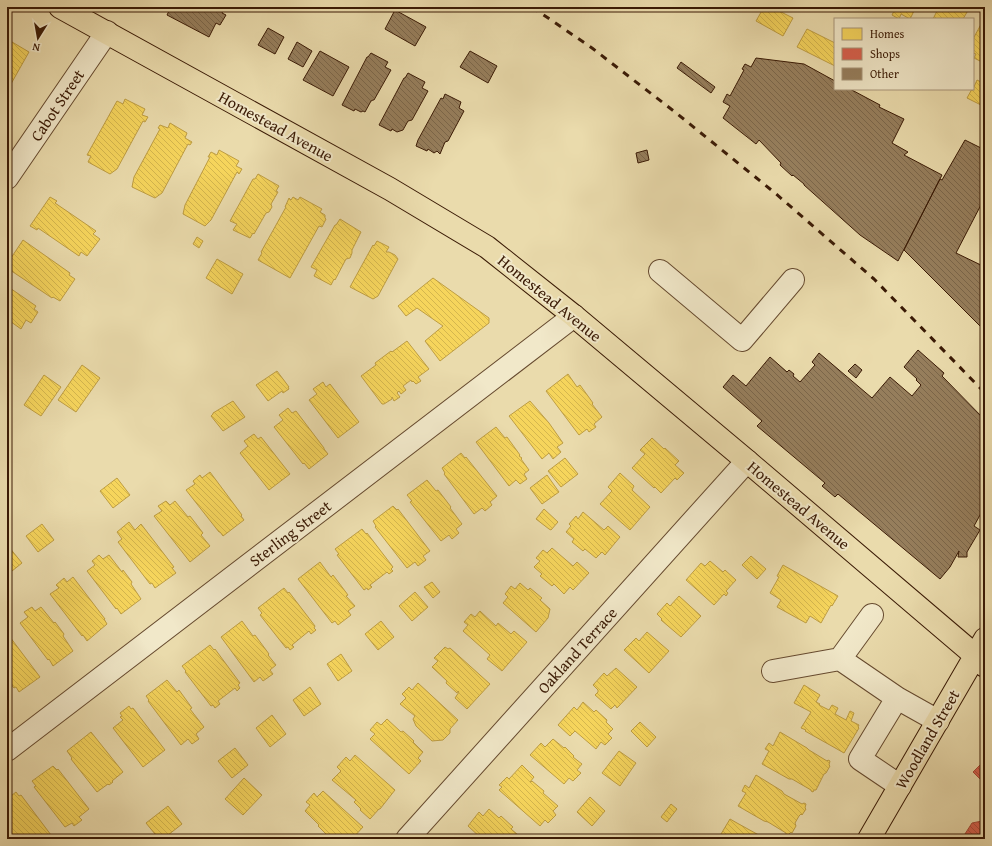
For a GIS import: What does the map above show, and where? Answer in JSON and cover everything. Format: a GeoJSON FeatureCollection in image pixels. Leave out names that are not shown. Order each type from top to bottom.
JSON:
{"type":"FeatureCollection","features":[{"type":"Feature","properties":{"kind":"main road","name":"Homestead Avenue"},"geometry":{"type":"LineString","coordinates":[[60,7],[390,189],[487,247],[574,316],[747,461],[982,654]]}},
{"type":"Feature","properties":{"kind":"main road","name":"Woodland Street"},"geometry":{"type":"LineString","coordinates":[[869,839],[938,721],[982,654]]}},
{"type":"Feature","properties":{"kind":"street","name":"Cabot Street"},"geometry":{"type":"LineString","coordinates":[[7,178],[107,32]]}},
{"type":"Feature","properties":{"kind":"street"},"geometry":{"type":"LineString","coordinates":[[660,271],[742,340],[793,280]]}},
{"type":"Feature","properties":{"kind":"street","name":"Sterling Street"},"geometry":{"type":"LineString","coordinates":[[7,750],[574,316]]}},
{"type":"Feature","properties":{"kind":"street","name":"Oakland Terrace"},"geometry":{"type":"LineString","coordinates":[[407,839],[747,461]]}},
{"type":"Feature","properties":{"kind":"street"},"geometry":{"type":"LineString","coordinates":[[773,671],[840,659],[872,615]]}},
{"type":"Feature","properties":{"kind":"street"},"geometry":{"type":"LineString","coordinates":[[840,659],[897,698],[938,721]]}},
{"type":"Feature","properties":{"kind":"street"},"geometry":{"type":"LineString","coordinates":[[897,698],[860,759],[900,786]]}},
{"type":"Feature","properties":{"kind":"building: Homes"},"geometry":{"type":"Polygon","coordinates":[[[764,7],[771,7],[793,18],[783,36],[756,21],[764,7]]]}},
{"type":"Feature","properties":{"kind":"building: Homes"},"geometry":{"type":"Polygon","coordinates":[[[886,7],[916,7],[910,18],[901,14],[899,18],[897,18],[892,15],[894,11],[886,7]]]}},
{"type":"Feature","properties":{"kind":"building: Homes"},"geometry":{"type":"Polygon","coordinates":[[[936,7],[970,7],[964,18],[934,18],[937,11],[935,10],[936,7]]]}},
{"type":"Feature","properties":{"kind":"building: Homes"},"geometry":{"type":"Polygon","coordinates":[[[985,17],[985,59],[982,62],[974,58],[976,54],[974,53],[974,37],[985,17]]]}},
{"type":"Feature","properties":{"kind":"building: Homes"},"geometry":{"type":"Polygon","coordinates":[[[807,29],[834,42],[834,66],[797,47],[807,29]]]}},
{"type":"Feature","properties":{"kind":"building: Homes"},"geometry":{"type":"Polygon","coordinates":[[[7,39],[29,52],[7,91],[7,39]]]}},
{"type":"Feature","properties":{"kind":"building: Homes"},"geometry":{"type":"Polygon","coordinates":[[[977,80],[985,84],[985,107],[967,98],[971,90],[974,90],[977,80]]]}},
{"type":"Feature","properties":{"kind":"building: Homes"},"geometry":{"type":"Polygon","coordinates":[[[125,99],[145,109],[142,115],[148,117],[145,122],[143,121],[117,169],[110,174],[88,162],[91,156],[87,155],[117,101],[123,104],[125,99]]]}},
{"type":"Feature","properties":{"kind":"building: Homes"},"geometry":{"type":"Polygon","coordinates":[[[170,123],[187,133],[185,138],[192,142],[190,145],[188,144],[162,193],[155,198],[132,187],[134,177],[160,129],[158,128],[160,125],[168,128],[170,123]]]}},
{"type":"Feature","properties":{"kind":"building: Homes"},"geometry":{"type":"Polygon","coordinates":[[[219,150],[239,161],[236,166],[242,169],[239,174],[237,172],[211,220],[205,226],[183,214],[185,205],[210,157],[208,157],[211,152],[217,155],[219,150]]]}},
{"type":"Feature","properties":{"kind":"building: Homes"},"geometry":{"type":"Polygon","coordinates":[[[258,174],[279,186],[276,191],[278,192],[271,204],[272,207],[269,212],[266,213],[254,234],[253,233],[250,238],[233,230],[237,224],[230,221],[253,179],[255,179],[258,174]]]}},
{"type":"Feature","properties":{"kind":"building: Homes"},"geometry":{"type":"Polygon","coordinates":[[[50,197],[57,201],[55,203],[96,231],[93,234],[100,239],[87,256],[81,252],[79,256],[38,228],[37,230],[30,226],[50,197]]]}},
{"type":"Feature","properties":{"kind":"building: Homes"},"geometry":{"type":"Polygon","coordinates":[[[293,197],[298,200],[300,197],[322,209],[320,212],[325,215],[326,219],[322,227],[319,226],[290,278],[258,260],[286,207],[289,198],[291,200],[293,197]]]}},
{"type":"Feature","properties":{"kind":"building: Homes"},"geometry":{"type":"Polygon","coordinates":[[[340,219],[361,232],[352,250],[350,258],[346,259],[331,285],[314,276],[317,270],[311,267],[340,219]]]}},
{"type":"Feature","properties":{"kind":"building: Homes"},"geometry":{"type":"Polygon","coordinates":[[[197,237],[203,241],[199,248],[193,244],[197,237]]]}},
{"type":"Feature","properties":{"kind":"building: Homes"},"geometry":{"type":"Polygon","coordinates":[[[23,240],[70,273],[69,275],[75,279],[60,301],[53,297],[52,298],[7,268],[7,264],[23,240]]]}},
{"type":"Feature","properties":{"kind":"building: Homes"},"geometry":{"type":"Polygon","coordinates":[[[377,241],[389,247],[386,252],[395,255],[398,259],[378,296],[373,299],[350,287],[373,245],[374,246],[377,241]]]}},
{"type":"Feature","properties":{"kind":"building: Homes"},"geometry":{"type":"Polygon","coordinates":[[[217,259],[243,274],[232,294],[206,278],[217,259]]]}},
{"type":"Feature","properties":{"kind":"building: Homes"},"geometry":{"type":"Polygon","coordinates":[[[433,278],[489,318],[489,323],[440,361],[425,341],[443,326],[417,308],[406,316],[398,306],[433,278]]]}},
{"type":"Feature","properties":{"kind":"building: Homes"},"geometry":{"type":"Polygon","coordinates":[[[7,286],[36,306],[34,309],[38,312],[31,323],[26,320],[21,329],[7,319],[7,286]]]}},
{"type":"Feature","properties":{"kind":"building: Homes"},"geometry":{"type":"Polygon","coordinates":[[[407,341],[429,369],[418,377],[421,381],[416,384],[411,380],[403,386],[406,390],[401,394],[399,391],[397,393],[400,397],[394,401],[392,397],[392,399],[382,404],[361,376],[376,365],[375,363],[407,341]]]}},
{"type":"Feature","properties":{"kind":"building: Homes"},"geometry":{"type":"Polygon","coordinates":[[[82,365],[100,378],[76,412],[58,400],[82,365]]]}},
{"type":"Feature","properties":{"kind":"building: Homes"},"geometry":{"type":"Polygon","coordinates":[[[277,371],[289,389],[283,393],[282,391],[268,401],[256,385],[277,371]]]}},
{"type":"Feature","properties":{"kind":"building: Homes"},"geometry":{"type":"Polygon","coordinates":[[[568,374],[577,387],[580,385],[602,417],[594,424],[596,427],[589,432],[587,429],[579,435],[546,391],[568,374]]]}},
{"type":"Feature","properties":{"kind":"building: Homes"},"geometry":{"type":"Polygon","coordinates":[[[44,375],[61,387],[41,416],[24,405],[44,375]]]}},
{"type":"Feature","properties":{"kind":"building: Homes"},"geometry":{"type":"Polygon","coordinates":[[[323,382],[326,387],[330,384],[359,422],[338,438],[309,400],[317,394],[313,389],[323,382]]]}},
{"type":"Feature","properties":{"kind":"building: Homes"},"geometry":{"type":"Polygon","coordinates":[[[233,401],[245,417],[223,431],[211,416],[213,413],[233,401]]]}},
{"type":"Feature","properties":{"kind":"building: Homes"},"geometry":{"type":"Polygon","coordinates":[[[530,401],[549,423],[563,443],[557,447],[561,452],[553,459],[549,453],[542,459],[509,416],[530,401]]]}},
{"type":"Feature","properties":{"kind":"building: Homes"},"geometry":{"type":"Polygon","coordinates":[[[288,408],[292,413],[296,411],[328,454],[309,469],[304,463],[303,464],[274,427],[283,420],[279,415],[288,408]]]}},
{"type":"Feature","properties":{"kind":"building: Homes"},"geometry":{"type":"Polygon","coordinates":[[[496,427],[505,438],[507,437],[529,470],[524,474],[527,479],[520,484],[516,480],[509,486],[476,442],[496,427]]]}},
{"type":"Feature","properties":{"kind":"building: Homes"},"geometry":{"type":"Polygon","coordinates":[[[254,434],[258,439],[261,437],[290,474],[269,490],[240,453],[248,446],[244,441],[254,434]]]}},
{"type":"Feature","properties":{"kind":"building: Homes"},"geometry":{"type":"Polygon","coordinates":[[[652,438],[679,461],[675,465],[684,473],[677,480],[675,478],[661,493],[632,468],[645,454],[640,450],[652,438]]]}},
{"type":"Feature","properties":{"kind":"building: Homes"},"geometry":{"type":"Polygon","coordinates":[[[461,453],[465,458],[466,457],[497,496],[490,502],[492,505],[485,511],[482,508],[474,514],[444,474],[445,473],[442,468],[461,453]]]}},
{"type":"Feature","properties":{"kind":"building: Homes"},"geometry":{"type":"Polygon","coordinates":[[[565,458],[578,474],[561,487],[548,471],[565,458]]]}},
{"type":"Feature","properties":{"kind":"building: Homes"},"geometry":{"type":"Polygon","coordinates":[[[210,472],[242,515],[241,516],[244,520],[223,536],[186,490],[195,484],[193,481],[200,475],[202,478],[210,472]]]}},
{"type":"Feature","properties":{"kind":"building: Homes"},"geometry":{"type":"Polygon","coordinates":[[[620,473],[634,486],[632,490],[650,507],[630,530],[600,504],[612,491],[608,487],[620,473]]]}},
{"type":"Feature","properties":{"kind":"building: Homes"},"geometry":{"type":"Polygon","coordinates":[[[547,475],[559,492],[542,504],[530,488],[547,475]]]}},
{"type":"Feature","properties":{"kind":"building: Homes"},"geometry":{"type":"Polygon","coordinates":[[[117,478],[130,495],[113,508],[100,491],[117,478]]]}},
{"type":"Feature","properties":{"kind":"building: Homes"},"geometry":{"type":"Polygon","coordinates":[[[427,480],[436,491],[438,490],[462,524],[456,529],[459,533],[452,539],[449,535],[441,541],[410,502],[412,501],[407,495],[427,480]]]}},
{"type":"Feature","properties":{"kind":"building: Homes"},"geometry":{"type":"Polygon","coordinates":[[[166,501],[170,505],[175,501],[188,517],[190,516],[203,533],[201,535],[210,546],[190,562],[154,516],[162,511],[158,506],[166,501]]]}},
{"type":"Feature","properties":{"kind":"building: Homes"},"geometry":{"type":"Polygon","coordinates":[[[393,506],[397,510],[398,509],[430,551],[423,556],[426,560],[418,566],[415,562],[407,568],[375,527],[376,526],[373,521],[393,506]]]}},
{"type":"Feature","properties":{"kind":"building: Homes"},"geometry":{"type":"Polygon","coordinates":[[[544,509],[558,522],[551,530],[536,519],[544,509]]]}},
{"type":"Feature","properties":{"kind":"building: Homes"},"geometry":{"type":"Polygon","coordinates":[[[583,512],[604,530],[608,526],[620,537],[605,555],[602,552],[596,558],[585,549],[583,551],[572,542],[574,539],[566,532],[571,526],[569,524],[576,516],[578,519],[583,512]]]}},
{"type":"Feature","properties":{"kind":"building: Homes"},"geometry":{"type":"Polygon","coordinates":[[[129,522],[135,530],[141,524],[174,567],[172,568],[176,573],[155,588],[152,583],[150,584],[118,542],[122,539],[117,532],[129,522]]]}},
{"type":"Feature","properties":{"kind":"building: Homes"},"geometry":{"type":"Polygon","coordinates":[[[42,524],[54,540],[38,552],[26,536],[42,524]]]}},
{"type":"Feature","properties":{"kind":"building: Homes"},"geometry":{"type":"Polygon","coordinates":[[[362,529],[366,534],[367,533],[393,567],[391,569],[393,571],[389,574],[387,572],[370,585],[372,587],[368,590],[367,588],[364,590],[337,555],[339,554],[335,549],[362,529]]]}},
{"type":"Feature","properties":{"kind":"building: Homes"},"geometry":{"type":"Polygon","coordinates":[[[9,547],[22,563],[7,575],[7,549],[9,547]]]}},
{"type":"Feature","properties":{"kind":"building: Homes"},"geometry":{"type":"Polygon","coordinates":[[[552,548],[573,566],[577,562],[589,573],[573,590],[570,587],[564,594],[554,584],[552,586],[540,576],[542,574],[534,567],[540,561],[536,558],[543,550],[547,553],[552,548]]]}},
{"type":"Feature","properties":{"kind":"building: Homes"},"geometry":{"type":"Polygon","coordinates":[[[99,555],[103,559],[109,555],[132,582],[131,584],[141,599],[121,614],[87,571],[95,565],[92,561],[99,555]]]}},
{"type":"Feature","properties":{"kind":"building: Homes"},"geometry":{"type":"Polygon","coordinates":[[[751,556],[766,569],[757,579],[742,565],[751,556]]]}},
{"type":"Feature","properties":{"kind":"building: Homes"},"geometry":{"type":"Polygon","coordinates":[[[710,561],[723,572],[725,570],[736,580],[726,591],[728,593],[726,596],[724,594],[714,605],[686,580],[701,563],[705,566],[710,561]]]}},
{"type":"Feature","properties":{"kind":"building: Homes"},"geometry":{"type":"Polygon","coordinates":[[[320,562],[331,577],[333,575],[348,595],[346,596],[355,606],[348,611],[351,615],[338,625],[335,621],[332,623],[298,579],[320,562]]]}},
{"type":"Feature","properties":{"kind":"building: Homes"},"geometry":{"type":"Polygon","coordinates":[[[783,565],[838,596],[821,623],[810,616],[806,623],[777,607],[781,600],[770,593],[779,577],[777,576],[783,565]]]}},
{"type":"Feature","properties":{"kind":"building: Homes"},"geometry":{"type":"Polygon","coordinates":[[[73,577],[105,619],[107,624],[87,641],[50,594],[59,588],[56,585],[64,578],[67,582],[73,577]]]}},
{"type":"Feature","properties":{"kind":"building: Homes"},"geometry":{"type":"Polygon","coordinates":[[[432,582],[440,592],[433,598],[424,587],[432,582]]]}},
{"type":"Feature","properties":{"kind":"building: Homes"},"geometry":{"type":"Polygon","coordinates":[[[520,583],[528,590],[530,588],[542,598],[540,600],[550,609],[548,618],[536,632],[503,603],[508,597],[505,594],[511,586],[515,589],[520,583]]]}},
{"type":"Feature","properties":{"kind":"building: Homes"},"geometry":{"type":"Polygon","coordinates":[[[284,588],[288,593],[289,592],[315,626],[314,628],[316,630],[311,634],[309,631],[292,645],[294,647],[290,650],[288,647],[286,648],[260,615],[262,613],[258,608],[284,588]]]}},
{"type":"Feature","properties":{"kind":"building: Homes"},"geometry":{"type":"Polygon","coordinates":[[[415,592],[428,607],[412,621],[399,606],[415,592]]]}},
{"type":"Feature","properties":{"kind":"building: Homes"},"geometry":{"type":"Polygon","coordinates":[[[679,596],[701,616],[681,637],[661,620],[662,619],[657,614],[667,603],[670,606],[679,596]]]}},
{"type":"Feature","properties":{"kind":"building: Homes"},"geometry":{"type":"Polygon","coordinates":[[[32,607],[35,611],[41,607],[54,623],[55,622],[64,634],[63,636],[73,651],[53,666],[20,623],[28,617],[24,612],[32,607]]]}},
{"type":"Feature","properties":{"kind":"building: Homes"},"geometry":{"type":"Polygon","coordinates":[[[480,611],[496,626],[498,623],[511,634],[514,631],[527,642],[502,671],[487,659],[490,655],[463,631],[468,625],[464,622],[471,614],[475,617],[480,611]]]}},
{"type":"Feature","properties":{"kind":"building: Homes"},"geometry":{"type":"Polygon","coordinates":[[[242,621],[253,636],[255,635],[276,665],[270,670],[273,674],[263,681],[260,677],[254,682],[221,637],[242,621]]]}},
{"type":"Feature","properties":{"kind":"building: Homes"},"geometry":{"type":"Polygon","coordinates":[[[381,621],[394,637],[378,650],[365,634],[381,621]]]}},
{"type":"Feature","properties":{"kind":"building: Homes"},"geometry":{"type":"Polygon","coordinates":[[[647,632],[669,651],[649,673],[624,650],[636,638],[639,641],[647,632]]]}},
{"type":"Feature","properties":{"kind":"building: Homes"},"geometry":{"type":"Polygon","coordinates":[[[7,633],[40,677],[19,692],[7,679],[7,633]]]}},
{"type":"Feature","properties":{"kind":"building: Homes"},"geometry":{"type":"Polygon","coordinates":[[[210,645],[214,650],[215,649],[240,683],[238,685],[240,688],[237,691],[235,688],[218,701],[220,704],[215,708],[213,705],[211,706],[182,666],[210,645]]]}},
{"type":"Feature","properties":{"kind":"building: Homes"},"geometry":{"type":"Polygon","coordinates":[[[445,647],[448,649],[450,648],[490,684],[467,709],[455,698],[459,692],[458,691],[457,693],[446,683],[447,681],[432,667],[438,661],[434,658],[445,647]]]}},
{"type":"Feature","properties":{"kind":"building: Homes"},"geometry":{"type":"Polygon","coordinates":[[[341,654],[352,671],[338,681],[327,664],[341,654]]]}},
{"type":"Feature","properties":{"kind":"building: Homes"},"geometry":{"type":"Polygon","coordinates":[[[616,668],[637,687],[617,708],[615,705],[611,709],[595,695],[598,690],[593,685],[604,673],[607,676],[616,668]]]}},
{"type":"Feature","properties":{"kind":"building: Homes"},"geometry":{"type":"Polygon","coordinates":[[[167,680],[177,692],[179,690],[192,708],[190,709],[204,727],[196,734],[199,739],[192,744],[188,739],[181,745],[148,701],[149,700],[146,696],[167,680]]]}},
{"type":"Feature","properties":{"kind":"building: Homes"},"geometry":{"type":"Polygon","coordinates":[[[418,683],[458,720],[450,729],[450,733],[443,740],[432,741],[416,726],[413,719],[415,716],[400,704],[406,698],[402,694],[409,687],[412,690],[418,683]]]}},
{"type":"Feature","properties":{"kind":"building: Homes"},"geometry":{"type":"Polygon","coordinates":[[[804,685],[820,695],[816,702],[820,704],[819,705],[829,710],[832,705],[838,708],[835,714],[846,720],[850,711],[854,713],[851,721],[859,725],[859,728],[844,753],[801,728],[811,712],[794,703],[804,685]]]}},
{"type":"Feature","properties":{"kind":"building: Homes"},"geometry":{"type":"Polygon","coordinates":[[[310,687],[321,704],[304,716],[293,700],[310,687]]]}},
{"type":"Feature","properties":{"kind":"building: Homes"},"geometry":{"type":"Polygon","coordinates":[[[583,702],[594,712],[596,710],[607,720],[606,722],[613,729],[608,734],[612,738],[605,745],[601,742],[596,749],[575,731],[570,736],[558,725],[574,707],[577,710],[583,702]]]}},
{"type":"Feature","properties":{"kind":"building: Homes"},"geometry":{"type":"Polygon","coordinates":[[[129,706],[131,709],[133,708],[165,750],[143,767],[113,728],[123,720],[120,717],[122,716],[120,713],[129,706]]]}},
{"type":"Feature","properties":{"kind":"building: Homes"},"geometry":{"type":"Polygon","coordinates":[[[272,715],[286,734],[270,747],[256,728],[272,715]]]}},
{"type":"Feature","properties":{"kind":"building: Homes"},"geometry":{"type":"Polygon","coordinates":[[[387,719],[401,732],[403,731],[414,741],[413,742],[423,752],[418,758],[421,761],[409,774],[370,739],[375,734],[370,730],[377,722],[381,725],[387,719]]]}},
{"type":"Feature","properties":{"kind":"building: Homes"},"geometry":{"type":"Polygon","coordinates":[[[640,722],[656,737],[647,747],[631,731],[640,722]]]}},
{"type":"Feature","properties":{"kind":"building: Homes"},"geometry":{"type":"Polygon","coordinates":[[[91,732],[123,772],[112,781],[113,782],[97,792],[71,759],[72,758],[67,751],[91,732]]]}},
{"type":"Feature","properties":{"kind":"building: Homes"},"geometry":{"type":"Polygon","coordinates":[[[780,732],[827,761],[830,761],[830,766],[816,790],[813,792],[792,779],[789,779],[762,764],[769,751],[765,749],[769,743],[773,746],[780,732]]]}},
{"type":"Feature","properties":{"kind":"building: Homes"},"geometry":{"type":"Polygon","coordinates":[[[553,739],[564,748],[565,747],[574,756],[573,757],[582,764],[577,770],[581,773],[573,781],[569,778],[564,784],[530,755],[541,743],[545,747],[553,739]]]}},
{"type":"Feature","properties":{"kind":"building: Homes"},"geometry":{"type":"Polygon","coordinates":[[[235,748],[248,765],[232,778],[218,761],[235,748]]]}},
{"type":"Feature","properties":{"kind":"building: Homes"},"geometry":{"type":"Polygon","coordinates":[[[619,751],[636,763],[620,786],[602,773],[619,751]]]}},
{"type":"Feature","properties":{"kind":"building: Homes"},"geometry":{"type":"Polygon","coordinates":[[[355,755],[395,790],[370,819],[354,802],[356,800],[332,780],[341,771],[337,767],[346,757],[350,761],[355,755]]]}},
{"type":"Feature","properties":{"kind":"building: Homes"},"geometry":{"type":"Polygon","coordinates":[[[522,765],[534,777],[530,782],[532,781],[544,791],[543,793],[558,806],[553,811],[556,815],[548,823],[545,820],[540,826],[499,790],[502,787],[499,785],[507,777],[509,779],[522,765]]]}},
{"type":"Feature","properties":{"kind":"building: Homes"},"geometry":{"type":"Polygon","coordinates":[[[53,766],[57,770],[58,769],[89,809],[79,817],[82,820],[74,826],[72,823],[65,827],[34,787],[36,786],[32,781],[53,766]]]}},
{"type":"Feature","properties":{"kind":"building: Homes"},"geometry":{"type":"Polygon","coordinates":[[[756,775],[782,791],[784,794],[802,804],[806,804],[806,809],[802,815],[801,814],[799,816],[792,833],[791,832],[788,835],[786,834],[768,822],[738,806],[746,793],[742,791],[745,785],[749,788],[756,775]]]}},
{"type":"Feature","properties":{"kind":"building: Homes"},"geometry":{"type":"Polygon","coordinates":[[[244,778],[262,795],[243,815],[225,799],[244,778]]]}},
{"type":"Feature","properties":{"kind":"building: Homes"},"geometry":{"type":"Polygon","coordinates":[[[323,791],[363,827],[352,839],[329,839],[332,835],[331,834],[329,837],[305,811],[310,805],[306,802],[314,793],[317,797],[323,791]]]}},
{"type":"Feature","properties":{"kind":"building: Homes"},"geometry":{"type":"Polygon","coordinates":[[[16,792],[19,796],[21,795],[54,839],[15,839],[7,828],[7,799],[16,792]]]}},
{"type":"Feature","properties":{"kind":"building: Homes"},"geometry":{"type":"Polygon","coordinates":[[[590,797],[605,811],[592,826],[577,812],[590,797]]]}},
{"type":"Feature","properties":{"kind":"building: Homes"},"geometry":{"type":"Polygon","coordinates":[[[671,804],[677,809],[667,822],[661,817],[671,804]]]}},
{"type":"Feature","properties":{"kind":"building: Homes"},"geometry":{"type":"Polygon","coordinates":[[[168,806],[182,824],[163,839],[159,839],[146,823],[168,806]]]}},
{"type":"Feature","properties":{"kind":"building: Homes"},"geometry":{"type":"Polygon","coordinates":[[[489,809],[499,818],[501,816],[513,827],[511,829],[523,839],[482,839],[468,826],[479,812],[483,816],[489,809]]]}},
{"type":"Feature","properties":{"kind":"building: Homes"},"geometry":{"type":"Polygon","coordinates":[[[730,819],[737,823],[766,839],[718,839],[730,819]]]}},
{"type":"Feature","properties":{"kind":"building: Shops"},"geometry":{"type":"Polygon","coordinates":[[[985,760],[985,784],[973,772],[985,760]]]}},
{"type":"Feature","properties":{"kind":"building: Shops"},"geometry":{"type":"Polygon","coordinates":[[[981,819],[985,819],[985,839],[963,839],[972,823],[982,821],[981,819]]]}},
{"type":"Feature","properties":{"kind":"building: Other"},"geometry":{"type":"Polygon","coordinates":[[[171,7],[225,7],[222,13],[226,15],[220,25],[216,23],[209,37],[167,15],[171,7]]]}},
{"type":"Feature","properties":{"kind":"building: Other"},"geometry":{"type":"Polygon","coordinates":[[[395,10],[426,27],[415,46],[385,29],[395,10]]]}},
{"type":"Feature","properties":{"kind":"building: Other"},"geometry":{"type":"Polygon","coordinates":[[[268,28],[284,37],[275,54],[258,45],[268,28]]]}},
{"type":"Feature","properties":{"kind":"building: Other"},"geometry":{"type":"Polygon","coordinates":[[[297,42],[312,51],[303,67],[288,59],[297,42]]]}},
{"type":"Feature","properties":{"kind":"building: Other"},"geometry":{"type":"Polygon","coordinates":[[[320,51],[349,67],[333,96],[303,80],[320,51]]]}},
{"type":"Feature","properties":{"kind":"building: Other"},"geometry":{"type":"Polygon","coordinates":[[[470,51],[497,66],[488,83],[460,67],[470,51]]]}},
{"type":"Feature","properties":{"kind":"building: Other"},"geometry":{"type":"Polygon","coordinates":[[[371,53],[388,62],[385,67],[391,70],[374,100],[371,101],[365,112],[355,109],[354,111],[342,105],[367,57],[371,53]]]}},
{"type":"Feature","properties":{"kind":"building: Other"},"geometry":{"type":"Polygon","coordinates":[[[756,58],[804,64],[834,80],[834,90],[852,90],[880,105],[879,107],[904,119],[892,143],[908,152],[904,155],[942,175],[898,261],[860,235],[804,184],[793,175],[792,176],[780,165],[781,163],[759,140],[756,144],[723,118],[730,106],[723,102],[727,94],[730,96],[744,70],[742,69],[745,64],[751,67],[756,58]]]}},
{"type":"Feature","properties":{"kind":"building: Other"},"geometry":{"type":"Polygon","coordinates":[[[681,62],[715,87],[711,93],[677,68],[681,62]]]}},
{"type":"Feature","properties":{"kind":"building: Other"},"geometry":{"type":"Polygon","coordinates":[[[408,73],[425,82],[422,88],[428,91],[412,120],[408,121],[403,130],[397,132],[392,129],[391,131],[379,125],[408,73]]]}},
{"type":"Feature","properties":{"kind":"building: Other"},"geometry":{"type":"Polygon","coordinates":[[[445,94],[461,102],[459,108],[464,111],[448,141],[445,142],[440,154],[437,151],[434,153],[428,149],[427,151],[416,146],[441,98],[443,99],[445,94]]]}},
{"type":"Feature","properties":{"kind":"building: Other"},"geometry":{"type":"Polygon","coordinates":[[[965,140],[985,150],[985,202],[983,201],[956,253],[985,267],[985,331],[904,250],[940,179],[942,180],[965,140]]]}},
{"type":"Feature","properties":{"kind":"building: Other"},"geometry":{"type":"Polygon","coordinates":[[[647,150],[649,160],[638,163],[636,153],[647,150]]]}},
{"type":"Feature","properties":{"kind":"building: Other"},"geometry":{"type":"Polygon","coordinates":[[[918,350],[944,373],[942,376],[985,420],[985,506],[974,526],[980,530],[967,552],[967,557],[958,557],[959,551],[950,567],[940,579],[838,494],[835,497],[822,486],[825,483],[757,426],[762,421],[723,387],[733,375],[746,386],[770,357],[787,372],[789,370],[794,374],[793,376],[800,382],[815,365],[812,362],[819,353],[872,398],[890,377],[912,396],[921,385],[916,380],[917,379],[904,367],[918,350]]]}},
{"type":"Feature","properties":{"kind":"building: Other"},"geometry":{"type":"Polygon","coordinates":[[[855,364],[862,370],[856,378],[848,371],[855,364]]]}},
{"type":"Feature","properties":{"kind":"railway"},"geometry":{"type":"LineString","coordinates":[[532,7],[592,48],[675,112],[775,193],[874,279],[985,393]]}}]}
